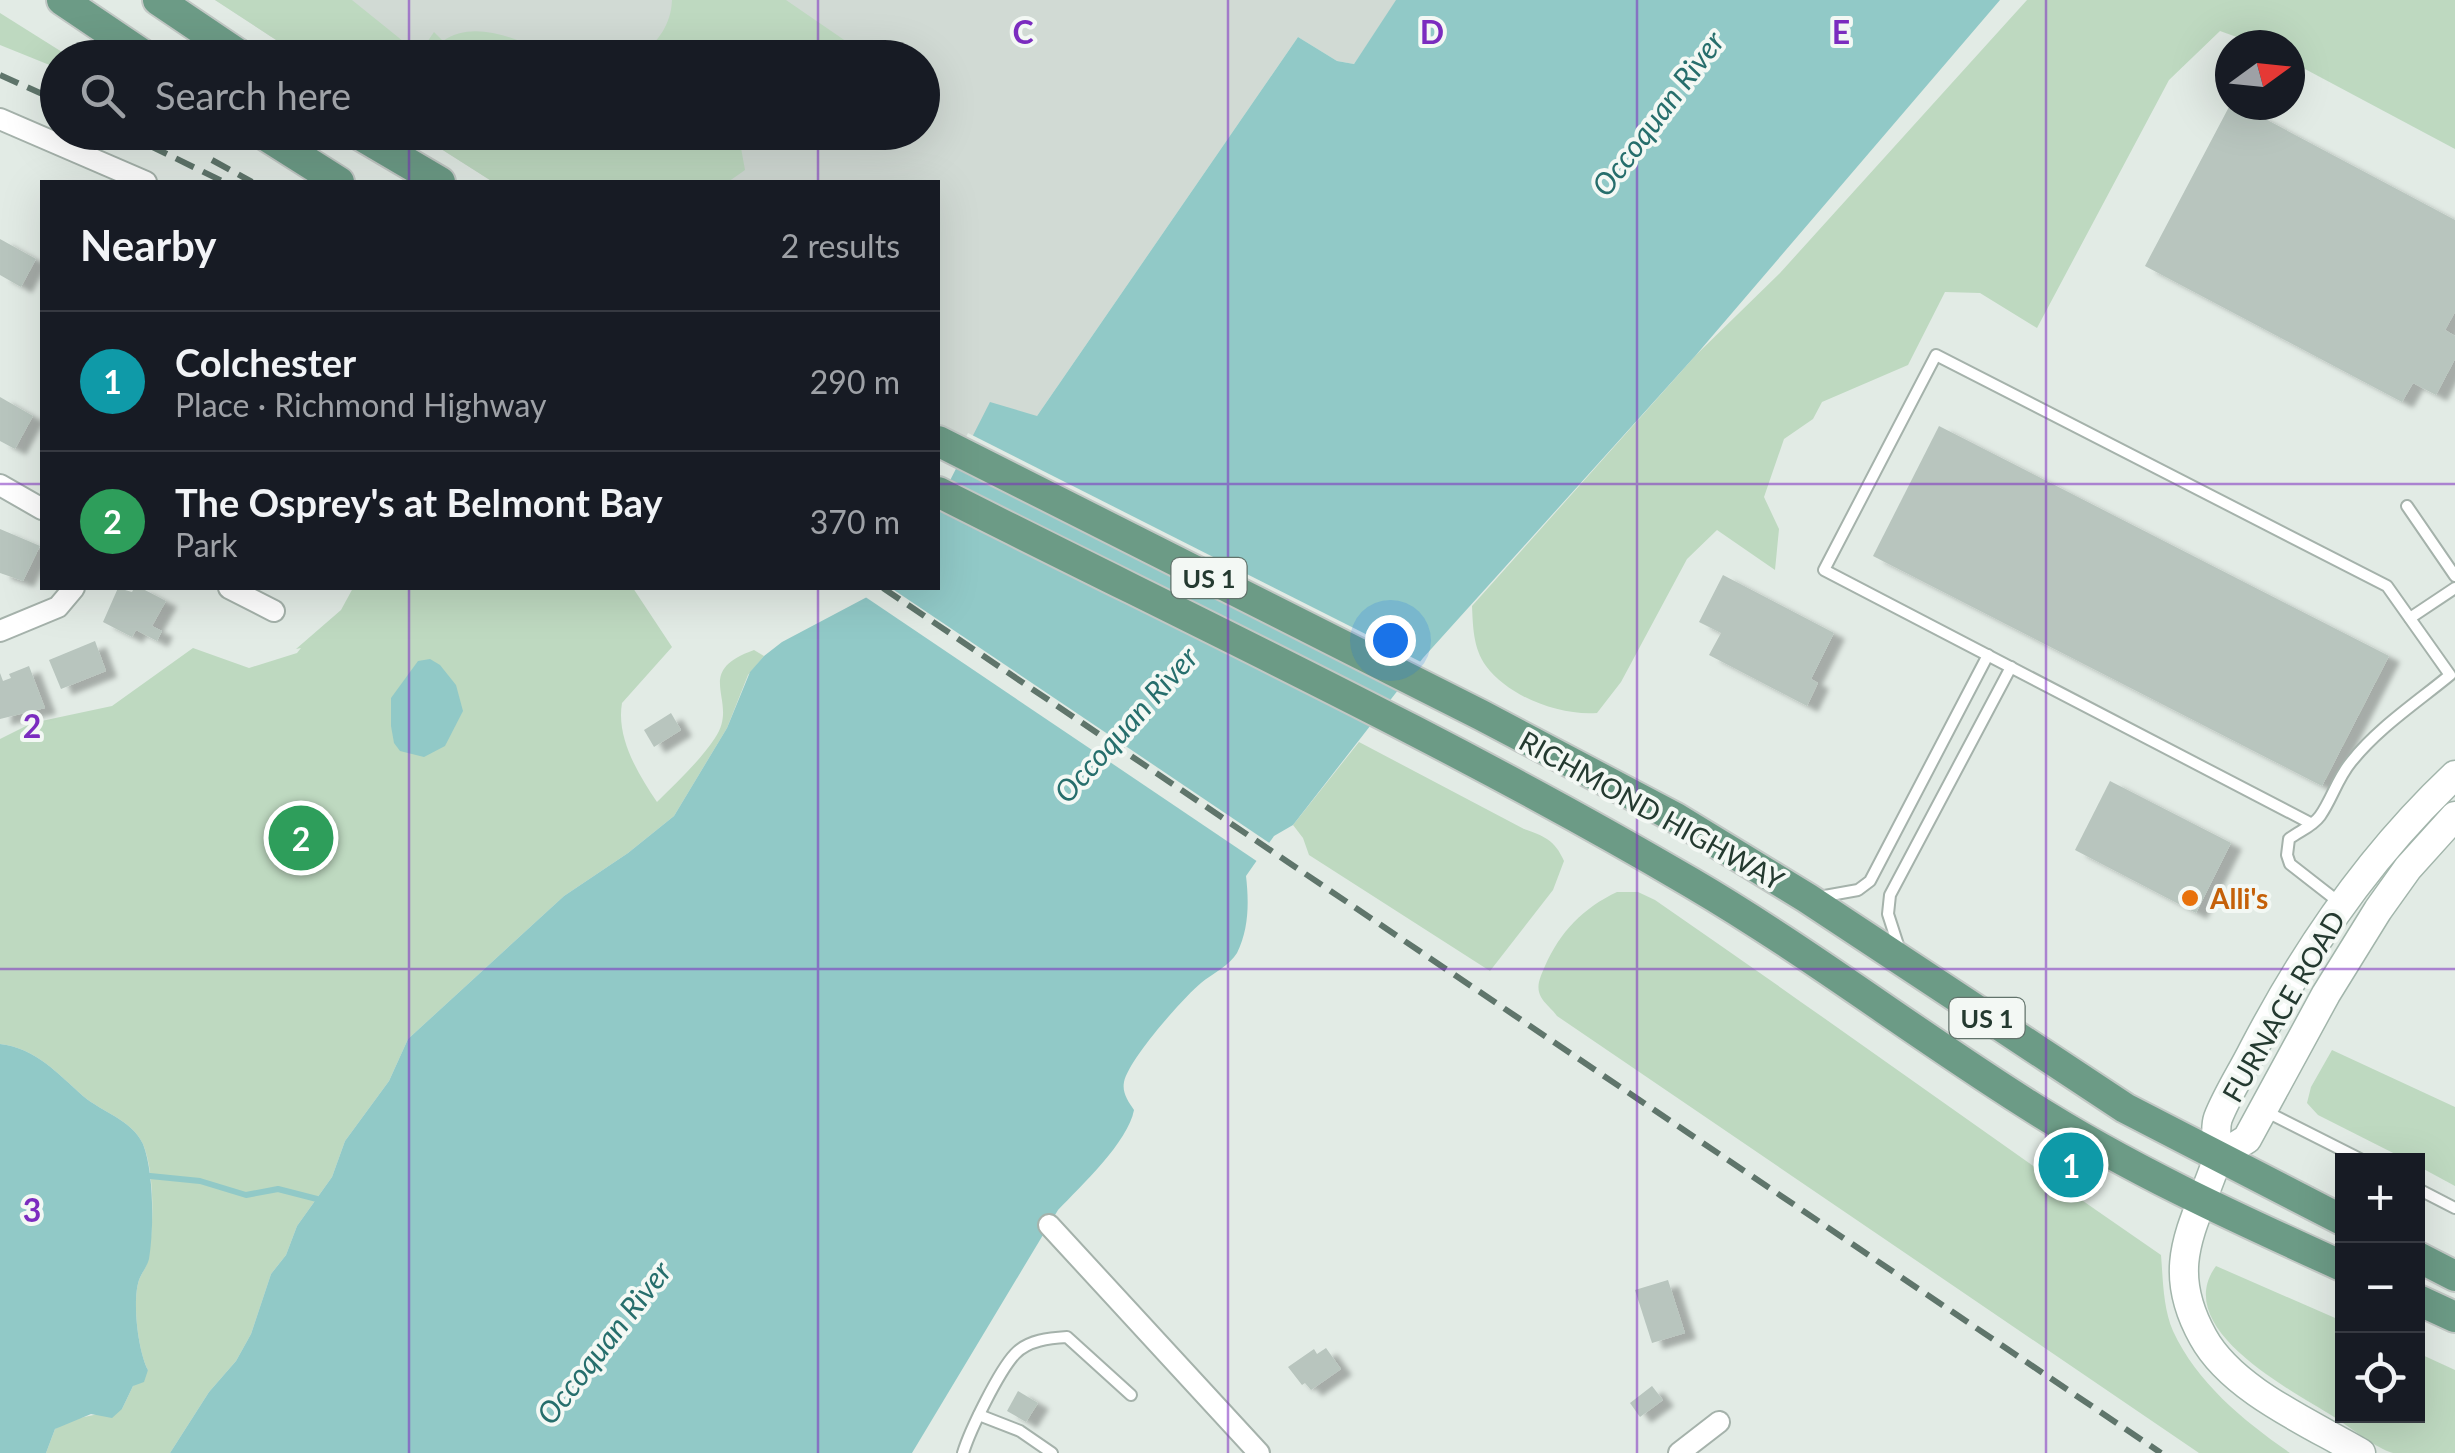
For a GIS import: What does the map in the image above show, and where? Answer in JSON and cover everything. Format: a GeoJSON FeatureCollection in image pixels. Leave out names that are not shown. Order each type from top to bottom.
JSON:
{"type":"FeatureCollection","features":[{"type":"Feature","properties":{"kind":"main road"},"geometry":{"type":"LineString","coordinates":[[62,0],[97,10],[129,40]]}},
{"type":"Feature","properties":{"kind":"main road"},"geometry":{"type":"LineString","coordinates":[[158,0],[217,40]]}},
{"type":"Feature","properties":{"kind":"main road"},"geometry":{"type":"LineString","coordinates":[[288,150],[336,180]]}},
{"type":"Feature","properties":{"kind":"main road"},"geometry":{"type":"LineString","coordinates":[[386,150],[437,180]]}},
{"type":"Feature","properties":{"kind":"main road","name":"RICHMOND HIGHWAY"},"geometry":{"type":"LineString","coordinates":[[940,442],[1662,810],[1807,898],[2082,1082],[2335,1216]]}},
{"type":"Feature","properties":{"kind":"main road","name":"RICHMOND HIGHWAY"},"geometry":{"type":"LineString","coordinates":[[940,493],[1460,755],[1613,837],[1770,929],[2024,1103],[2201,1202],[2335,1263]]}},
{"type":"Feature","properties":{"kind":"main road","name":"FURNACE ROAD"},"geometry":{"type":"LineString","coordinates":[[2361,1453],[2240,1380],[2208,1346],[2194,1318],[2184,1266],[2186,1239],[2218,1157],[2216,1122],[2281,996],[2341,903],[2383,851],[2455,776]]}},
{"type":"Feature","properties":{"kind":"main road","name":"FURNACE ROAD"},"geometry":{"type":"LineString","coordinates":[[2218,1157],[2247,1139],[2378,910],[2408,868],[2455,816]]}},
{"type":"Feature","properties":{"kind":"main road"},"geometry":{"type":"LineString","coordinates":[[2425,1261],[2455,1276]]}},
{"type":"Feature","properties":{"kind":"main road"},"geometry":{"type":"LineString","coordinates":[[2425,1303],[2455,1317]]}},
{"type":"Feature","properties":{"kind":"street"},"geometry":{"type":"LineString","coordinates":[[0,119],[40,136]]}},
{"type":"Feature","properties":{"kind":"street"},"geometry":{"type":"LineString","coordinates":[[72,150],[141,180]]}},
{"type":"Feature","properties":{"kind":"street"},"geometry":{"type":"LineString","coordinates":[[0,485],[40,509]]}},
{"type":"Feature","properties":{"kind":"street"},"geometry":{"type":"LineString","coordinates":[[0,631],[58,607],[72,590]]}},
{"type":"Feature","properties":{"kind":"street"},"geometry":{"type":"LineString","coordinates":[[232,590],[274,610]]}},
{"type":"Feature","properties":{"kind":"street"},"geometry":{"type":"LineString","coordinates":[[1049,1225],[1259,1453]]}},
{"type":"Feature","properties":{"kind":"street"},"geometry":{"type":"LineString","coordinates":[[1679,1453],[1720,1422]]}},
{"type":"Feature","properties":{"kind":"lane"},"geometry":{"type":"LineString","coordinates":[[2312,824],[1824,570],[1936,355],[2387,586],[2450,675],[2362,750],[2348,765],[2312,824],[2289,840],[2290,864],[2341,903]]}},
{"type":"Feature","properties":{"kind":"lane"},"geometry":{"type":"LineString","coordinates":[[2407,506],[2455,576]]}},
{"type":"Feature","properties":{"kind":"lane"},"geometry":{"type":"LineString","coordinates":[[2410,618],[2455,588]]}},
{"type":"Feature","properties":{"kind":"lane"},"geometry":{"type":"LineString","coordinates":[[1807,898],[1844,894],[1870,880],[1988,655]]}},
{"type":"Feature","properties":{"kind":"lane"},"geometry":{"type":"LineString","coordinates":[[1906,963],[1889,921],[1890,895],[2011,667]]}},
{"type":"Feature","properties":{"kind":"lane"},"geometry":{"type":"LineString","coordinates":[[2262,1110],[2348,1153]]}},
{"type":"Feature","properties":{"kind":"lane"},"geometry":{"type":"LineString","coordinates":[[2425,1193],[2455,1208]]}},
{"type":"Feature","properties":{"kind":"lane"},"geometry":{"type":"LineString","coordinates":[[963,1453],[979,1415],[1016,1352],[1042,1339],[1067,1336],[1132,1394]]}},
{"type":"Feature","properties":{"kind":"lane"},"geometry":{"type":"LineString","coordinates":[[979,1415],[1020,1432],[1052,1453]]}},
{"type":"Feature","properties":{"kind":"shaded area"},"geometry":{"type":"Polygon","coordinates":[[[215,0],[1397,0],[1354,64],[1337,61],[1298,37],[1037,416],[969,442],[940,425],[940,180],[490,180],[443,150],[940,150],[940,40],[276,40],[215,0]]]}},
{"type":"Feature","properties":{"kind":"green space"},"geometry":{"type":"Polygon","coordinates":[[[215,0],[352,0],[402,40],[276,40],[215,0]]]}},
{"type":"Feature","properties":{"kind":"green space"},"geometry":{"type":"Polygon","coordinates":[[[672,0],[786,0],[844,40],[656,40],[669,17],[672,0]]]}},
{"type":"Feature","properties":{"kind":"green space"},"geometry":{"type":"Polygon","coordinates":[[[2027,0],[2455,0],[2455,149],[2305,69],[2305,30],[2215,30],[2215,36],[2169,80],[2037,328],[1980,293],[1945,292],[1908,365],[1822,402],[1813,419],[1784,439],[1764,497],[1779,529],[1775,570],[1717,530],[1687,559],[1621,682],[1597,713],[1552,708],[1508,687],[1486,666],[1478,652],[1472,606],[1696,355],[1780,273],[2027,0]]]}},
{"type":"Feature","properties":{"kind":"green space"},"geometry":{"type":"Polygon","coordinates":[[[0,13],[43,40],[40,61],[0,45],[0,13]]]}},
{"type":"Feature","properties":{"kind":"green space"},"geometry":{"type":"Polygon","coordinates":[[[468,32],[516,40],[445,40],[468,32]]]}},
{"type":"Feature","properties":{"kind":"green space"},"geometry":{"type":"Polygon","coordinates":[[[443,150],[741,150],[745,170],[731,180],[490,180],[443,150]]]}},
{"type":"Feature","properties":{"kind":"green space"},"geometry":{"type":"Polygon","coordinates":[[[352,590],[634,590],[672,647],[622,703],[625,742],[657,802],[715,738],[722,724],[720,678],[725,668],[754,650],[764,656],[748,675],[727,728],[674,816],[564,896],[408,1039],[389,1081],[345,1141],[332,1177],[297,1226],[286,1255],[271,1274],[251,1334],[236,1361],[209,1392],[170,1453],[46,1453],[55,1429],[70,1420],[122,1409],[133,1386],[148,1370],[139,1339],[136,1300],[150,1246],[151,1185],[143,1144],[132,1129],[83,1096],[35,1056],[0,1044],[0,739],[32,723],[112,706],[193,648],[249,668],[297,653],[301,648],[296,649],[341,610],[352,590]]]}},
{"type":"Feature","properties":{"kind":"green space"},"geometry":{"type":"Polygon","coordinates":[[[1359,742],[1543,837],[1561,854],[1564,861],[1553,890],[1490,971],[1309,855],[1293,825],[1359,742]]]}},
{"type":"Feature","properties":{"kind":"green space"},"geometry":{"type":"Polygon","coordinates":[[[1617,892],[1638,892],[1655,900],[2161,1255],[2167,1313],[2183,1350],[2223,1400],[2290,1453],[2199,1453],[1557,1016],[1539,993],[1545,966],[1574,922],[1617,892]]]}},
{"type":"Feature","properties":{"kind":"green space"},"geometry":{"type":"Polygon","coordinates":[[[2332,1050],[2455,1107],[2455,1186],[2425,1170],[2425,1153],[2393,1153],[2318,1115],[2307,1103],[2311,1087],[2332,1050]]]}},
{"type":"Feature","properties":{"kind":"green space"},"geometry":{"type":"Polygon","coordinates":[[[2216,1266],[2335,1318],[2335,1418],[2242,1355],[2222,1335],[2209,1313],[2206,1290],[2216,1266]]]}},
{"type":"Feature","properties":{"kind":"green space"},"geometry":{"type":"Polygon","coordinates":[[[2425,1356],[2455,1370],[2455,1453],[2393,1453],[2343,1423],[2425,1423],[2425,1356]]]}},
{"type":"Feature","properties":{"kind":"water","name":"Occoquan River"},"geometry":{"type":"Polygon","coordinates":[[[1396,0],[2000,0],[1696,355],[1423,658],[1293,825],[1274,836],[1246,876],[1247,915],[1237,953],[1182,1002],[1135,1059],[1124,1082],[1134,1110],[1123,1136],[1058,1210],[912,1453],[170,1453],[209,1392],[236,1361],[251,1334],[271,1274],[286,1255],[297,1226],[332,1177],[345,1141],[389,1081],[408,1039],[564,896],[674,816],[727,728],[750,672],[764,656],[782,642],[880,590],[940,590],[940,500],[990,402],[1037,416],[1298,37],[1337,61],[1354,64],[1396,0]]]}},
{"type":"Feature","properties":{"kind":"water"},"geometry":{"type":"Polygon","coordinates":[[[430,659],[456,685],[463,711],[445,746],[424,757],[400,751],[394,743],[391,698],[418,661],[430,659]]]}},
{"type":"Feature","properties":{"kind":"water"},"geometry":{"type":"Polygon","coordinates":[[[0,1044],[35,1056],[83,1096],[132,1129],[143,1144],[151,1185],[151,1247],[136,1300],[139,1339],[148,1370],[144,1382],[133,1386],[122,1409],[112,1418],[91,1414],[55,1429],[46,1453],[0,1453],[0,1044]]]}},
{"type":"Feature","properties":{"kind":"pier"},"geometry":{"type":"Polygon","coordinates":[[[968,433],[1425,664],[1403,693],[952,465],[968,433]]]}},
{"type":"Feature","properties":{"kind":"pier"},"geometry":{"type":"Polygon","coordinates":[[[869,590],[894,590],[1274,846],[1261,864],[861,594],[869,590]]]}},
{"type":"Feature","properties":{"kind":"building"},"geometry":{"type":"Polygon","coordinates":[[[2222,120],[2267,120],[2455,220],[2455,312],[2445,330],[2455,336],[2455,359],[2436,395],[2413,383],[2402,402],[2145,266],[2222,120]]]}},
{"type":"Feature","properties":{"kind":"building"},"geometry":{"type":"Polygon","coordinates":[[[0,239],[36,259],[21,287],[0,275],[0,239]]]}},
{"type":"Feature","properties":{"kind":"building"},"geometry":{"type":"Polygon","coordinates":[[[0,397],[33,416],[15,449],[0,441],[0,397]]]}},
{"type":"Feature","properties":{"kind":"building"},"geometry":{"type":"Polygon","coordinates":[[[1939,426],[2389,656],[2322,786],[1873,556],[1939,426]]]}},
{"type":"Feature","properties":{"kind":"building"},"geometry":{"type":"Polygon","coordinates":[[[0,529],[40,546],[23,581],[0,573],[0,529]]]}},
{"type":"Feature","properties":{"kind":"building"},"geometry":{"type":"Polygon","coordinates":[[[1723,575],[1834,633],[1811,679],[1818,683],[1807,706],[1709,655],[1721,633],[1699,622],[1723,575]]]}},
{"type":"Feature","properties":{"kind":"building"},"geometry":{"type":"Polygon","coordinates":[[[117,590],[145,590],[166,601],[152,626],[162,631],[157,641],[136,630],[132,637],[103,622],[117,590]]]}},
{"type":"Feature","properties":{"kind":"building"},"geometry":{"type":"Polygon","coordinates":[[[95,641],[106,671],[61,689],[49,660],[95,641]]]}},
{"type":"Feature","properties":{"kind":"building"},"geometry":{"type":"Polygon","coordinates":[[[29,666],[45,708],[0,719],[0,673],[3,681],[11,678],[9,674],[29,666]]]}},
{"type":"Feature","properties":{"kind":"building"},"geometry":{"type":"Polygon","coordinates":[[[671,713],[681,730],[654,747],[644,730],[671,713]]]}},
{"type":"Feature","properties":{"kind":"building"},"geometry":{"type":"Polygon","coordinates":[[[2110,781],[2231,843],[2196,913],[2075,850],[2110,781]]]}},
{"type":"Feature","properties":{"kind":"building"},"geometry":{"type":"Polygon","coordinates":[[[1668,1280],[1685,1333],[1652,1343],[1635,1290],[1668,1280]]]}},
{"type":"Feature","properties":{"kind":"building"},"geometry":{"type":"Polygon","coordinates":[[[1326,1348],[1341,1369],[1311,1390],[1288,1367],[1314,1349],[1317,1354],[1326,1348]]]}},
{"type":"Feature","properties":{"kind":"building"},"geometry":{"type":"Polygon","coordinates":[[[1652,1386],[1663,1400],[1640,1417],[1630,1403],[1652,1386]]]}},
{"type":"Feature","properties":{"kind":"building"},"geometry":{"type":"Polygon","coordinates":[[[1018,1391],[1038,1403],[1026,1422],[1007,1411],[1018,1391]]]}},
{"type":"Feature","properties":{"kind":"waterway"},"geometry":{"type":"LineString","coordinates":[[150,1176],[200,1181],[246,1195],[278,1189],[317,1199]]}},
{"type":"Feature","properties":{"kind":"railway"},"geometry":{"type":"LineString","coordinates":[[0,75],[40,93]]}},
{"type":"Feature","properties":{"kind":"railway"},"geometry":{"type":"LineString","coordinates":[[159,150],[220,180]]}},
{"type":"Feature","properties":{"kind":"railway"},"geometry":{"type":"LineString","coordinates":[[212,160],[248,180]]}},
{"type":"Feature","properties":{"kind":"railway"},"geometry":{"type":"LineString","coordinates":[[886,590],[2161,1453]]}},
{"type":"Feature","properties":{"kind":"place","name":"The Osprey's at Belmont Bay"},"geometry":{"type":"Point","coordinates":[301,838]}},
{"type":"Feature","properties":{"kind":"place","name":"Alli's"},"geometry":{"type":"Point","coordinates":[2190,898]}},
{"type":"Feature","properties":{"kind":"place","name":"Colchester"},"geometry":{"type":"Point","coordinates":[2071,1165]}}]}
